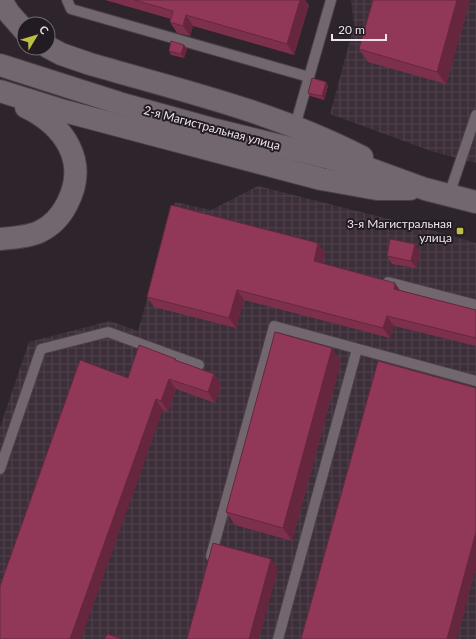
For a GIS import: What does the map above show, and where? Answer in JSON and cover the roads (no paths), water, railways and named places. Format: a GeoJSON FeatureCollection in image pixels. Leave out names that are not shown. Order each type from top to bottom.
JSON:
{"type":"FeatureCollection","features":[{"type":"Feature","properties":{"kind":"street"},"geometry":{"type":"LineString","coordinates":[[1,0],[16,21]]}},
{"type":"Feature","properties":{"kind":"street"},"geometry":{"type":"LineString","coordinates":[[56,51],[90,64],[265,114],[328,139],[422,188]]}},
{"type":"Feature","properties":{"kind":"street","name":"2-я Магистральная улица"},"geometry":{"type":"LineString","coordinates":[[0,65],[119,103],[216,130],[362,166],[422,188],[476,202]]}},
{"type":"Feature","properties":{"kind":"street"},"geometry":{"type":"LineString","coordinates":[[0,239],[39,232],[53,223],[63,213],[72,196],[76,177],[75,160],[68,144],[59,130],[46,118],[8,96]]}},
{"type":"Feature","properties":{"kind":"street","name":"2-я Магистральная улица"},"geometry":{"type":"LineString","coordinates":[[8,96],[321,179],[377,189],[422,188]]}},
{"type":"Feature","properties":{"kind":"lane"},"geometry":{"type":"LineString","coordinates":[[67,0],[71,8],[309,77]]}},
{"type":"Feature","properties":{"kind":"lane"},"geometry":{"type":"LineString","coordinates":[[295,126],[331,0]]}},
{"type":"Feature","properties":{"kind":"lane"},"geometry":{"type":"LineString","coordinates":[[448,195],[476,115]]}},
{"type":"Feature","properties":{"kind":"lane"},"geometry":{"type":"LineString","coordinates":[[388,282],[476,305]]}},
{"type":"Feature","properties":{"kind":"lane"},"geometry":{"type":"LineString","coordinates":[[209,563],[274,326],[476,382]]}},
{"type":"Feature","properties":{"kind":"lane"},"geometry":{"type":"LineString","coordinates":[[0,469],[41,349],[108,332],[199,365]]}},
{"type":"Feature","properties":{"kind":"lane"},"geometry":{"type":"LineString","coordinates":[[278,639],[357,349]]}},
{"type":"Feature","properties":{"kind":"place","name":"3-я Магистральная улица"},"geometry":{"type":"Point","coordinates":[460,231]}}]}
